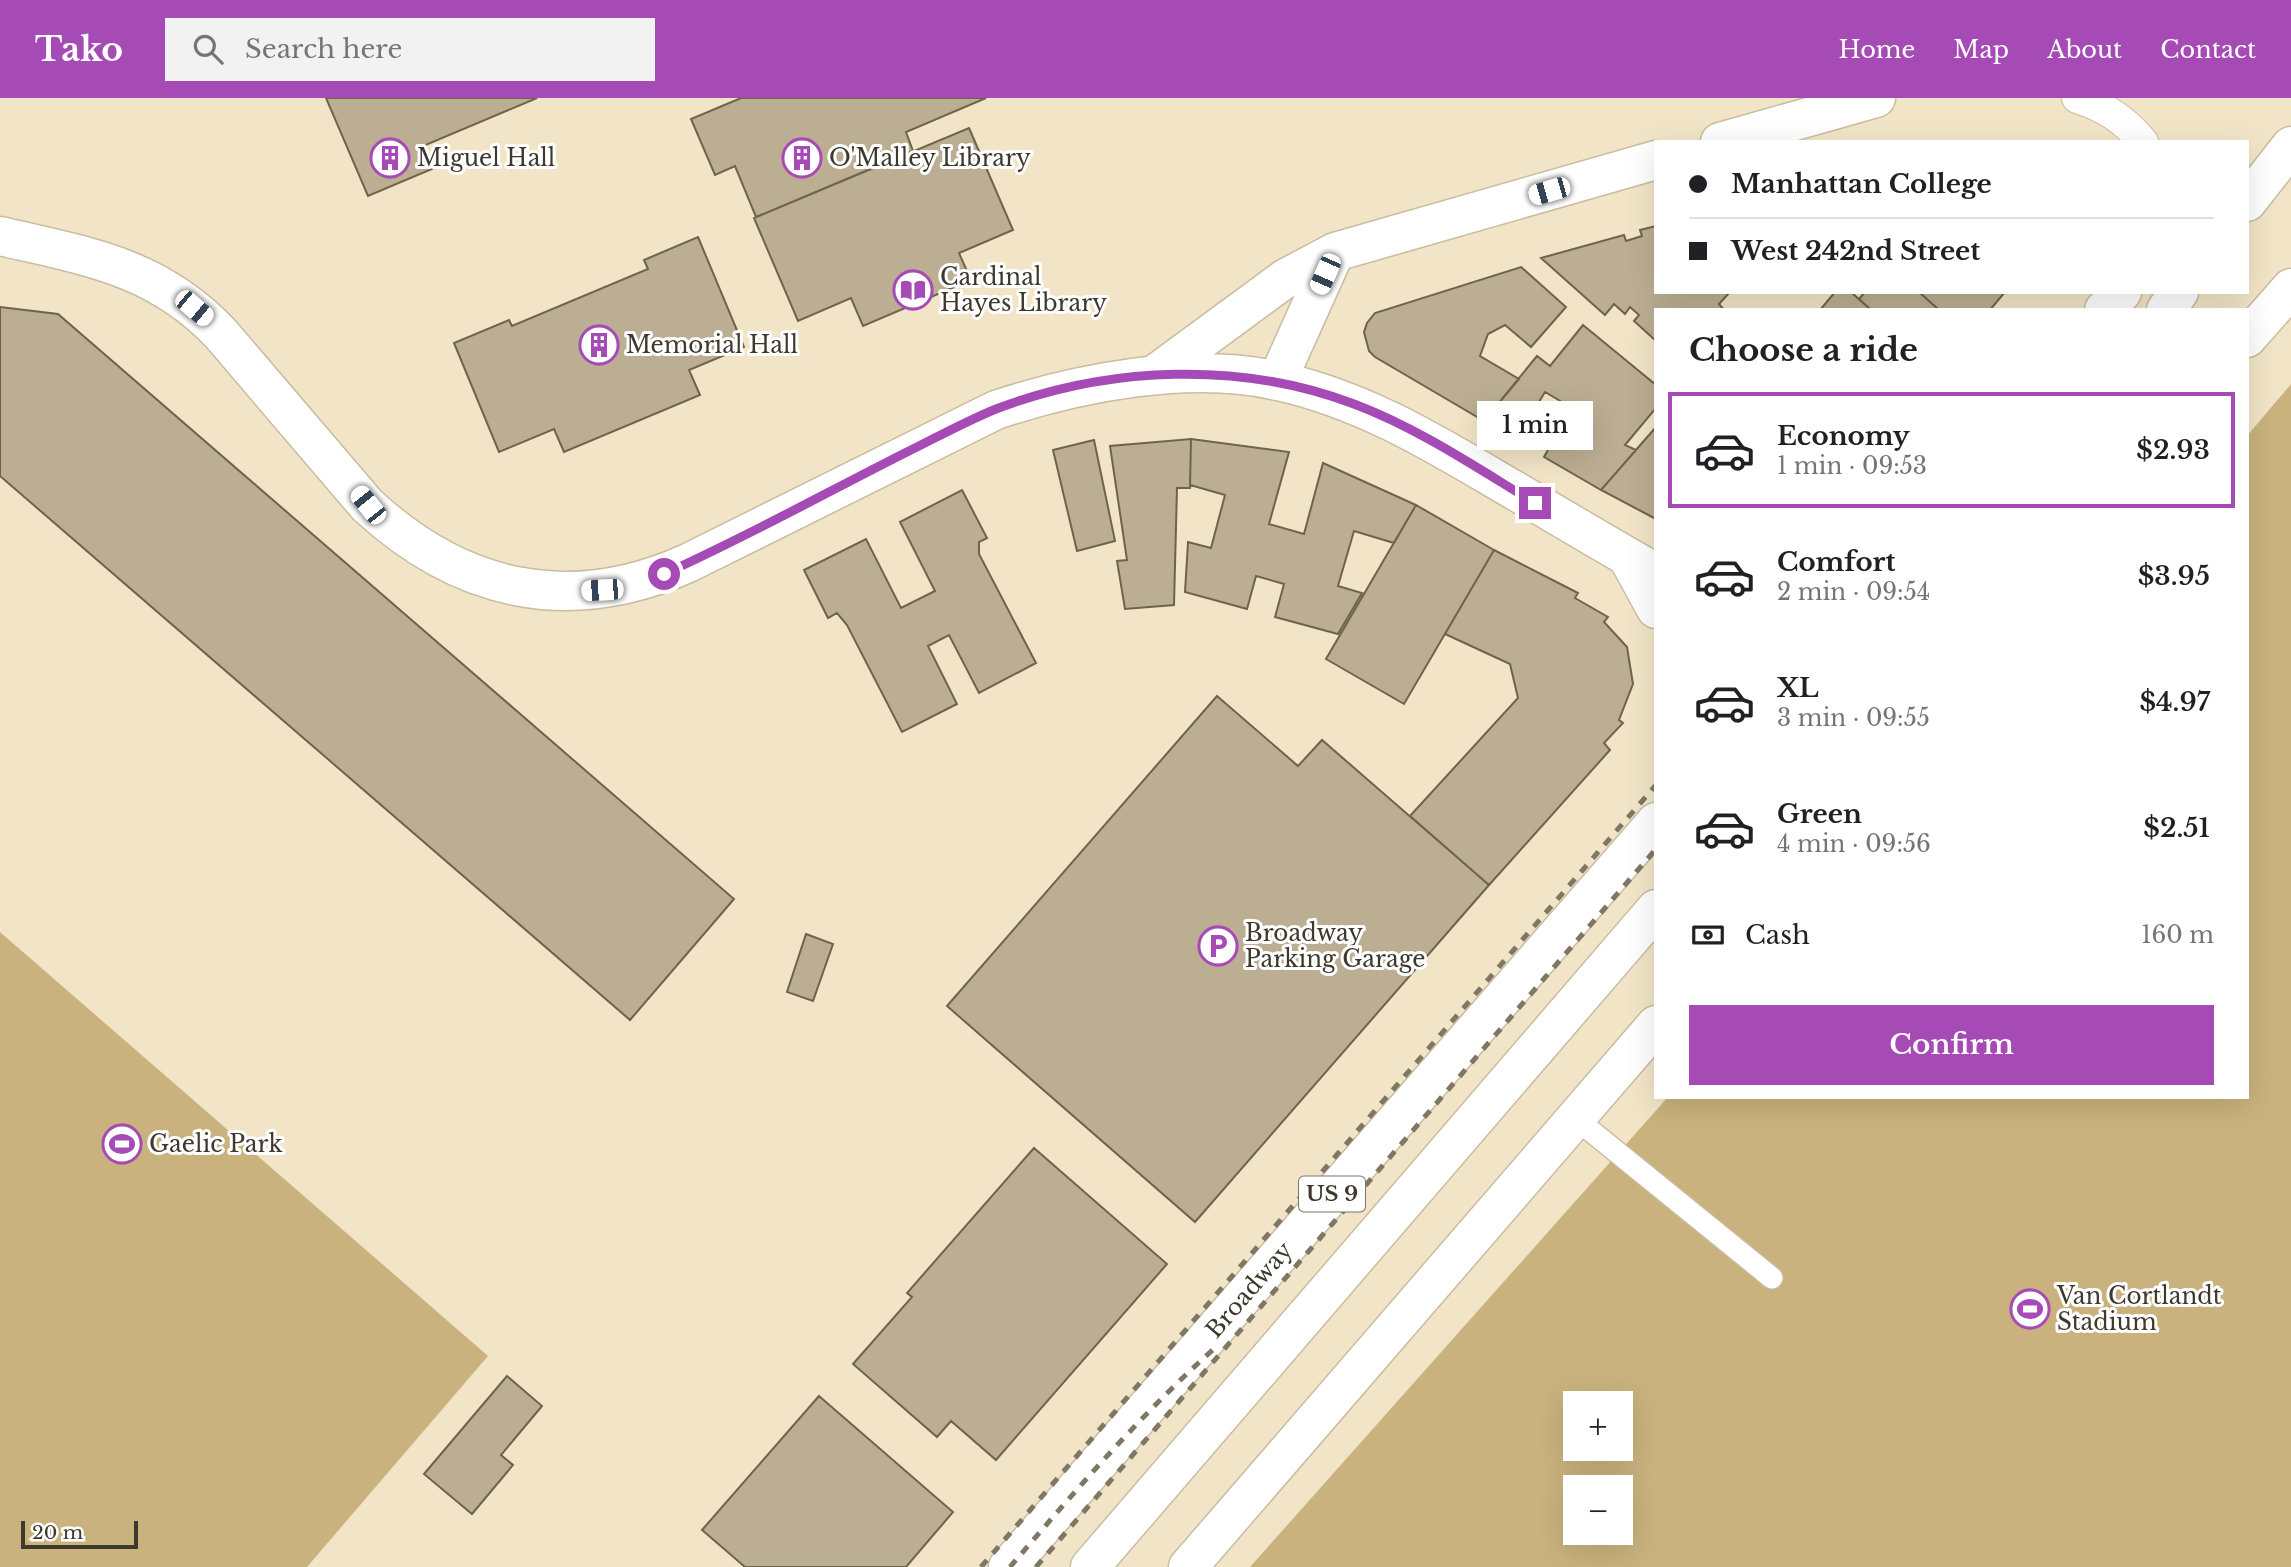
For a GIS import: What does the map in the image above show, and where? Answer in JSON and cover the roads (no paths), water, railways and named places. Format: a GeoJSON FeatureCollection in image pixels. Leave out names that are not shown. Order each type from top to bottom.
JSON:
{"type":"FeatureCollection","features":[{"type":"Feature","properties":{"kind":"main road"},"geometry":{"type":"LineString","coordinates":[[1727,140],[1876,98]]}},
{"type":"Feature","properties":{"kind":"main road"},"geometry":{"type":"LineString","coordinates":[[2249,199],[2291,146]]}},
{"type":"Feature","properties":{"kind":"main road"},"geometry":{"type":"LineString","coordinates":[[1154,375],[1286,278],[1335,252],[1654,161]]}},
{"type":"Feature","properties":{"kind":"main road"},"geometry":{"type":"LineString","coordinates":[[0,236],[118,265],[177,296],[207,319],[221,334],[368,505],[387,523],[457,568],[494,581],[557,592],[602,590],[643,581],[688,563],[996,410],[1061,391],[1154,375],[1224,375],[1277,381],[1324,394],[1380,415],[1443,448],[1642,565],[1654,603]]}},
{"type":"Feature","properties":{"kind":"main road"},"geometry":{"type":"LineString","coordinates":[[1277,381],[1335,252]]}},
{"type":"Feature","properties":{"kind":"main road"},"geometry":{"type":"LineString","coordinates":[[2249,336],[2291,288]]}},
{"type":"Feature","properties":{"kind":"main road"},"geometry":{"type":"LineString","coordinates":[[2106,308],[2120,294]]}},
{"type":"Feature","properties":{"kind":"main road","name":"Broadway"},"geometry":{"type":"LineString","coordinates":[[1009,1567],[1654,824]]}},
{"type":"Feature","properties":{"kind":"main road","name":"US 9"},"geometry":{"type":"LineString","coordinates":[[1090,1567],[1654,911]]}},
{"type":"Feature","properties":{"kind":"main road"},"geometry":{"type":"LineString","coordinates":[[1188,1567],[1654,1027]]}},
{"type":"Feature","properties":{"kind":"street"},"geometry":{"type":"LineString","coordinates":[[2077,98],[2107,109],[2119,117],[2141,140]]}},
{"type":"Feature","properties":{"kind":"lane"},"geometry":{"type":"LineString","coordinates":[[1575,1118],[1772,1278]]}},
{"type":"Feature","properties":{"kind":"railway"},"geometry":{"type":"LineString","coordinates":[[981,1567],[1654,787]]}},
{"type":"Feature","properties":{"kind":"railway"},"geometry":{"type":"LineString","coordinates":[[1036,1567],[1654,851]]}},
{"type":"Feature","properties":{"kind":"railway"},"geometry":{"type":"LineString","coordinates":[[1010,1567],[1084,1481],[1217,1346]]}},
{"type":"Feature","properties":{"kind":"place","name":"Miguel Hall"},"geometry":{"type":"Point","coordinates":[390,158]}},
{"type":"Feature","properties":{"kind":"place","name":"O'Malley Library"},"geometry":{"type":"Point","coordinates":[802,158]}},
{"type":"Feature","properties":{"kind":"place","name":"Cardinal Hayes Library"},"geometry":{"type":"Point","coordinates":[913,290]}},
{"type":"Feature","properties":{"kind":"place","name":"Memorial Hall"},"geometry":{"type":"Point","coordinates":[599,345]}},
{"type":"Feature","properties":{"kind":"place","name":"Broadway Parking Garage"},"geometry":{"type":"Point","coordinates":[1218,946]}},
{"type":"Feature","properties":{"kind":"place","name":"Gaelic Park"},"geometry":{"type":"Point","coordinates":[122,1144]}},
{"type":"Feature","properties":{"kind":"place","name":"Van Cortlandt Stadium"},"geometry":{"type":"Point","coordinates":[2030,1309]}}]}
